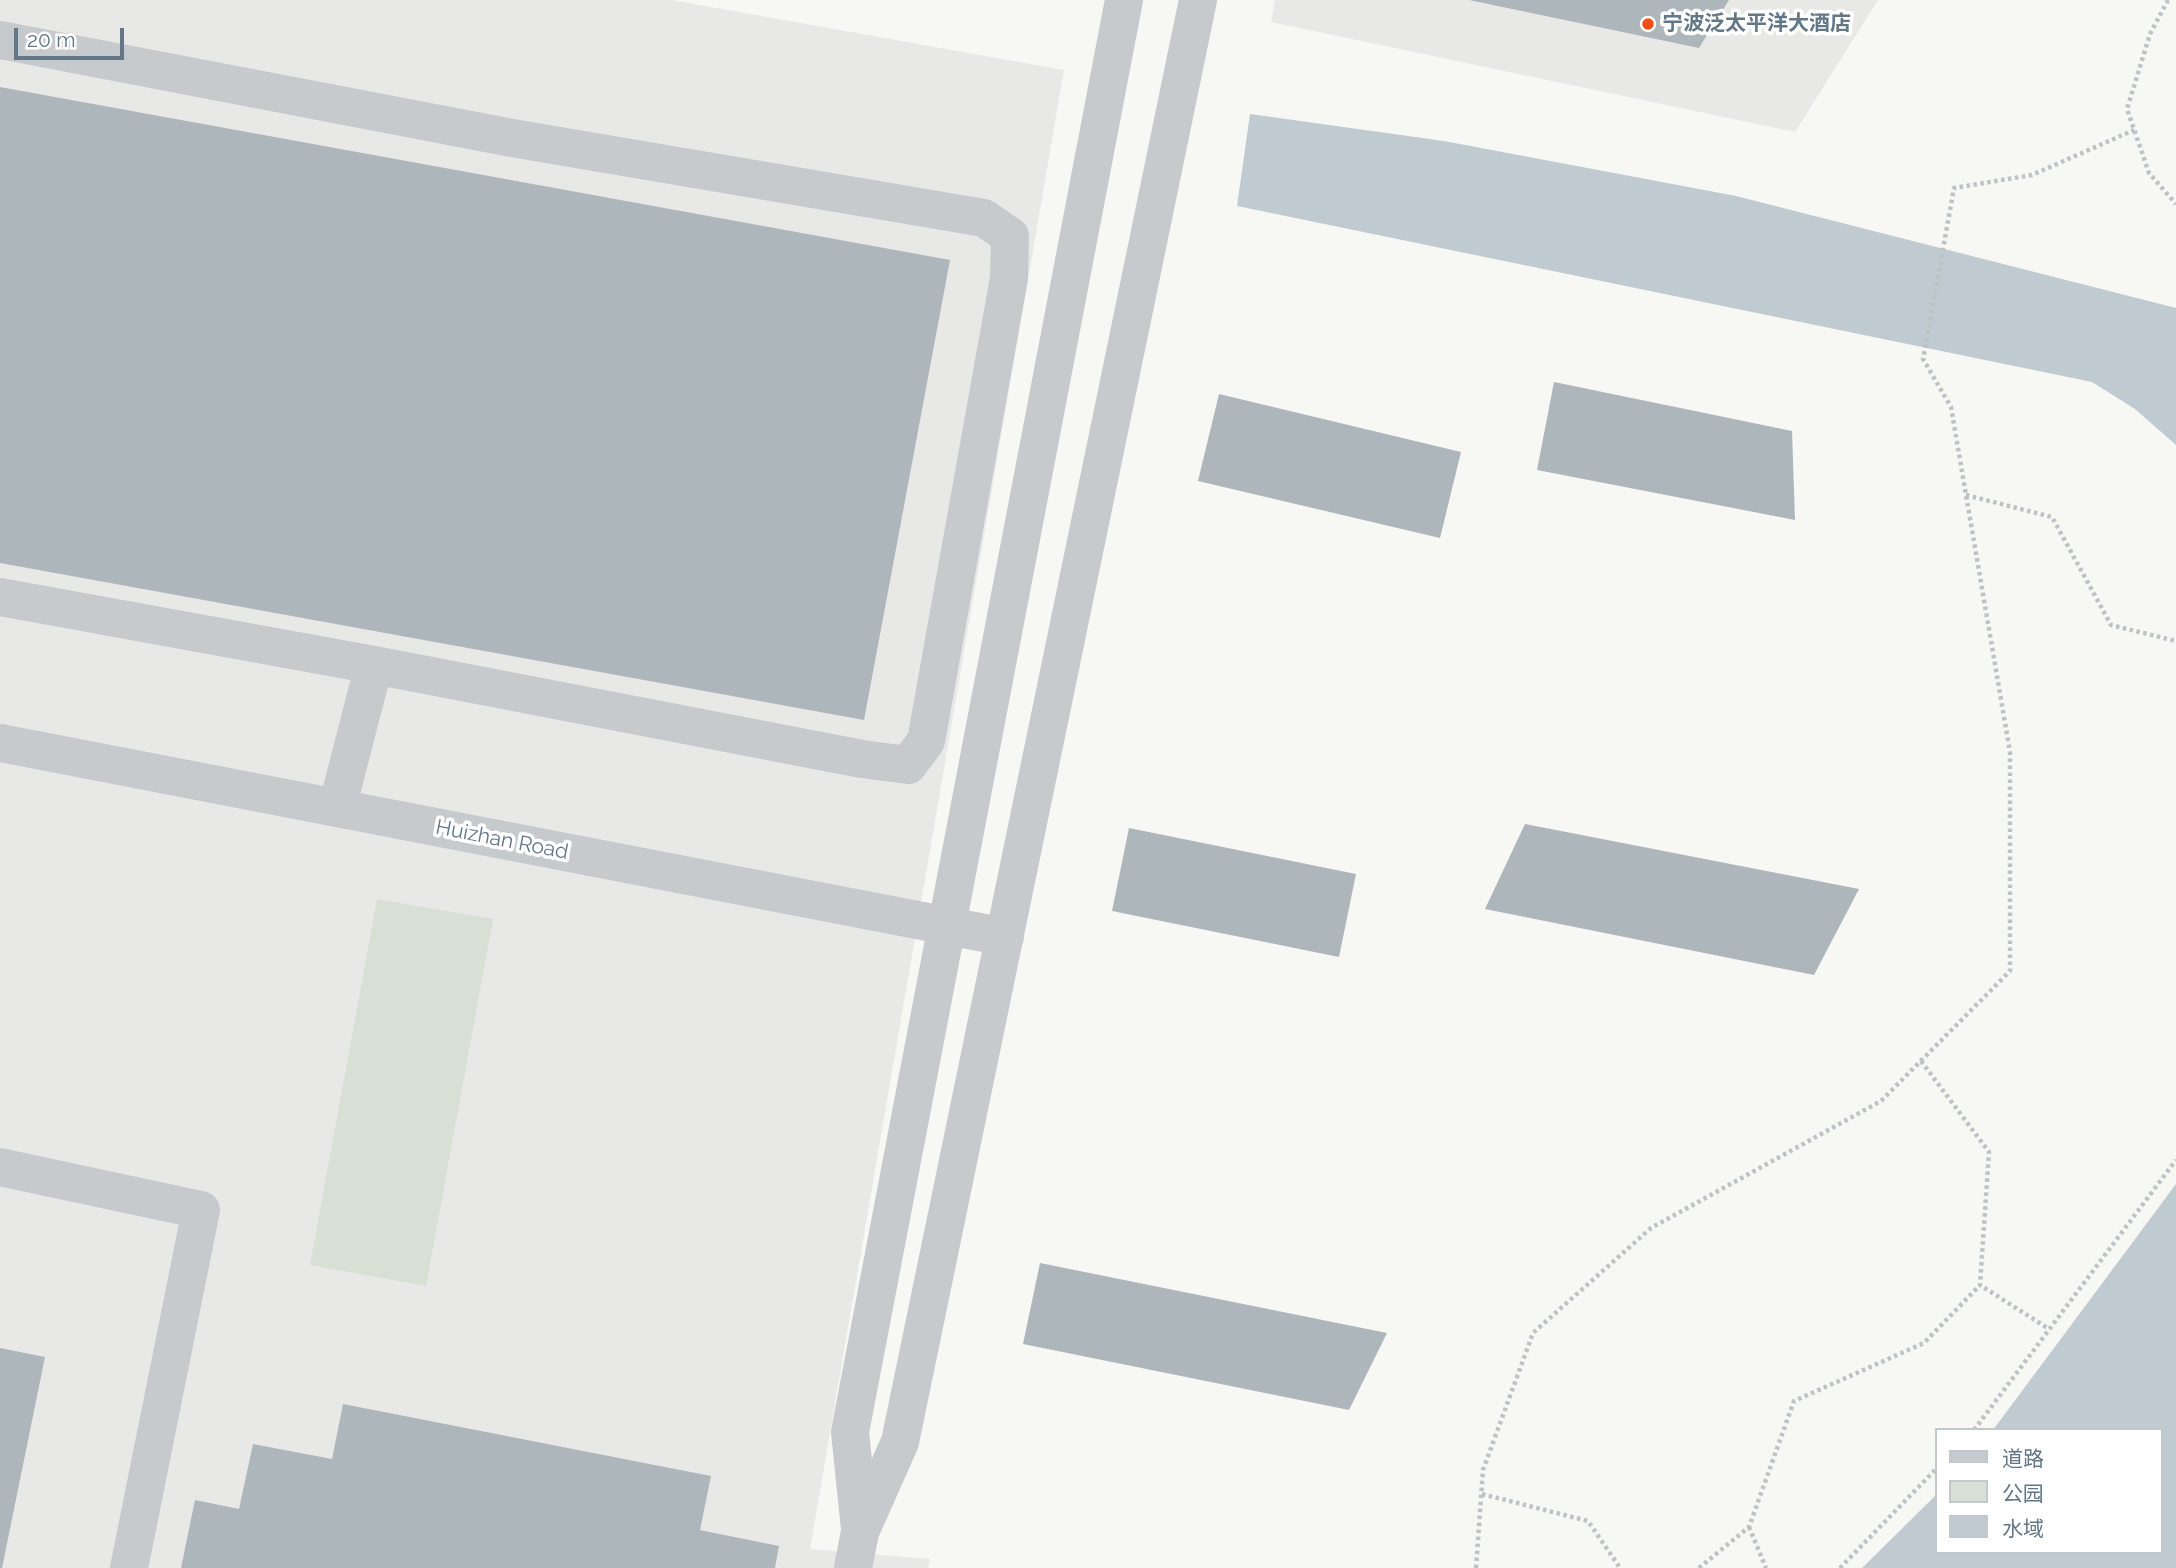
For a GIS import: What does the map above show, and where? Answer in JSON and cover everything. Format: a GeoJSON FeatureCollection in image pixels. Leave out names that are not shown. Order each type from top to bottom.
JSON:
{"type":"FeatureCollection","features":[{"type":"Feature","properties":{"kind":"street"},"geometry":{"type":"LineString","coordinates":[[857,1550],[850,1432],[1124,0]]}},
{"type":"Feature","properties":{"kind":"street"},"geometry":{"type":"LineString","coordinates":[[857,1550],[900,1442],[1198,0]]}},
{"type":"Feature","properties":{"kind":"street"},"geometry":{"type":"LineString","coordinates":[[0,40],[512,138],[984,218],[1010,236],[1009,278],[926,741],[908,765],[862,759],[374,665],[0,597]]}},
{"type":"Feature","properties":{"kind":"street"},"geometry":{"type":"LineString","coordinates":[[337,808],[374,665]]}},
{"type":"Feature","properties":{"kind":"street","name":"Huizhan Road"},"geometry":{"type":"LineString","coordinates":[[0,743],[1005,937]]}},
{"type":"Feature","properties":{"kind":"street"},"geometry":{"type":"LineString","coordinates":[[0,1167],[201,1210],[129,1568]]}},
{"type":"Feature","properties":{"kind":"path"},"geometry":{"type":"LineString","coordinates":[[2168,0],[2150,34],[2127,109],[2149,173],[2176,204]]}},
{"type":"Feature","properties":{"kind":"path"},"geometry":{"type":"LineString","coordinates":[[1476,1568],[1483,1470],[1533,1334],[1651,1228],[1881,1101],[2010,971],[2010,752],[1951,407],[1923,359],[1954,187],[2032,175],[2134,130]]}},
{"type":"Feature","properties":{"kind":"path"},"geometry":{"type":"LineString","coordinates":[[1966,495],[2052,517],[2111,625],[2176,641]]}},
{"type":"Feature","properties":{"kind":"path"},"geometry":{"type":"LineString","coordinates":[[1699,1568],[1749,1527],[1794,1401],[1924,1343],[1980,1285],[1989,1152],[1921,1061]]}},
{"type":"Feature","properties":{"kind":"path"},"geometry":{"type":"LineString","coordinates":[[1975,1428],[2176,1160]]}},
{"type":"Feature","properties":{"kind":"path"},"geometry":{"type":"LineString","coordinates":[[1980,1285],[2049,1329]]}},
{"type":"Feature","properties":{"kind":"path"},"geometry":{"type":"LineString","coordinates":[[1840,1568],[1934,1471]]}},
{"type":"Feature","properties":{"kind":"path"},"geometry":{"type":"LineString","coordinates":[[1482,1494],[1588,1521],[1619,1568]]}},
{"type":"Feature","properties":{"kind":"path"},"geometry":{"type":"LineString","coordinates":[[1749,1527],[1766,1568]]}},
{"type":"Feature","properties":{"kind":"shaded area"},"geometry":{"type":"Polygon","coordinates":[[[0,0],[672,0],[1064,70],[810,1549],[930,1559],[928,1568],[0,1568],[0,0]]]}},
{"type":"Feature","properties":{"kind":"shaded area"},"geometry":{"type":"Polygon","coordinates":[[[1275,0],[1878,0],[1795,132],[1271,22],[1275,0]]]}},
{"type":"Feature","properties":{"kind":"green space"},"geometry":{"type":"Polygon","coordinates":[[[377,899],[493,919],[426,1286],[310,1265],[377,899]]]}},
{"type":"Feature","properties":{"kind":"water"},"geometry":{"type":"Polygon","coordinates":[[[1250,114],[1444,141],[1736,196],[2176,308],[2176,445],[2135,409],[2092,382],[1237,206],[1250,114]]]}},
{"type":"Feature","properties":{"kind":"water"},"geometry":{"type":"Polygon","coordinates":[[[2176,1184],[2176,1568],[1862,1568],[1934,1497],[1934,1554],[2162,1554],[2162,1428],[1994,1428],[2176,1184]]]}},
{"type":"Feature","properties":{"kind":"building","name":"宁波泛太平洋大酒店"},"geometry":{"type":"Polygon","coordinates":[[[1469,0],[1729,0],[1699,48],[1469,0]]]}},
{"type":"Feature","properties":{"kind":"building"},"geometry":{"type":"Polygon","coordinates":[[[0,87],[950,260],[864,720],[0,563],[0,87]]]}},
{"type":"Feature","properties":{"kind":"building"},"geometry":{"type":"Polygon","coordinates":[[[1554,382],[1792,431],[1795,520],[1537,470],[1554,382]]]}},
{"type":"Feature","properties":{"kind":"building"},"geometry":{"type":"Polygon","coordinates":[[[1219,394],[1461,452],[1440,538],[1198,481],[1219,394]]]}},
{"type":"Feature","properties":{"kind":"building"},"geometry":{"type":"Polygon","coordinates":[[[1525,824],[1859,889],[1814,975],[1485,909],[1525,824]]]}},
{"type":"Feature","properties":{"kind":"building"},"geometry":{"type":"Polygon","coordinates":[[[1129,828],[1356,874],[1339,957],[1112,911],[1129,828]]]}},
{"type":"Feature","properties":{"kind":"building"},"geometry":{"type":"Polygon","coordinates":[[[1040,1263],[1387,1333],[1349,1410],[1023,1344],[1040,1263]]]}},
{"type":"Feature","properties":{"kind":"building"},"geometry":{"type":"Polygon","coordinates":[[[0,1348],[45,1357],[2,1568],[0,1568],[0,1348]]]}},
{"type":"Feature","properties":{"kind":"building"},"geometry":{"type":"Polygon","coordinates":[[[343,1404],[711,1476],[700,1530],[779,1546],[775,1568],[181,1568],[195,1500],[239,1509],[253,1444],[332,1459],[343,1404]]]}},
{"type":"Feature","properties":{"kind":"place","name":"宁波泛太平洋大酒店"},"geometry":{"type":"Point","coordinates":[1648,24]}}]}
